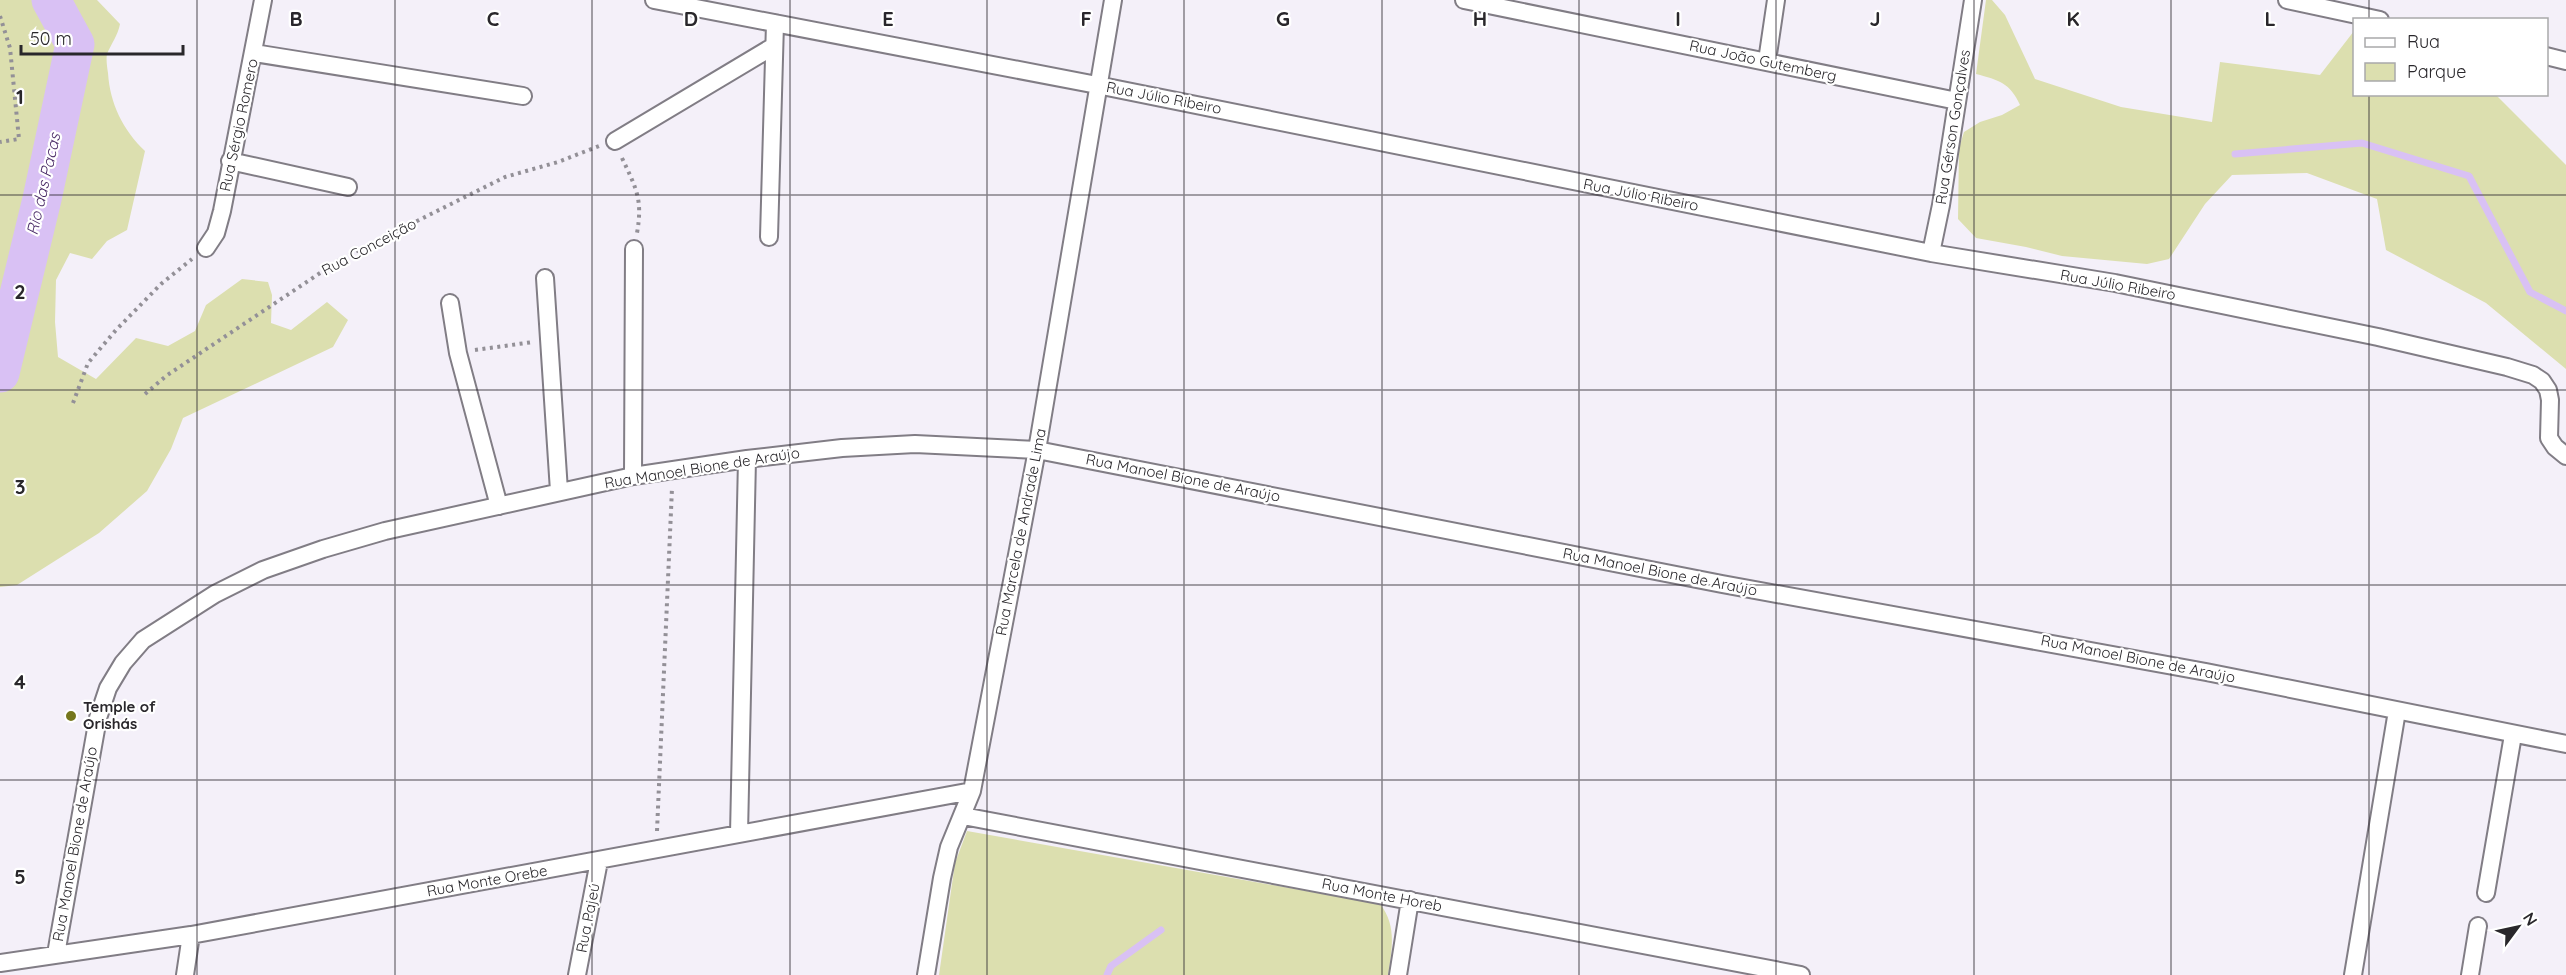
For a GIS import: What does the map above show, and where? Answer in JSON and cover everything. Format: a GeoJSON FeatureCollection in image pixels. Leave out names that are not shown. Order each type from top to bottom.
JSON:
{"type":"FeatureCollection","features":[{"type":"Feature","properties":{"kind":"street","name":"Rua Sérgio Romero"},"geometry":{"type":"LineString","coordinates":[[206,248],[216,233],[263,0]]}},
{"type":"Feature","properties":{"kind":"street","name":"Rua Júlio Ribeiro"},"geometry":{"type":"LineString","coordinates":[[654,0],[1097,85],[1931,253],[2115,283],[2378,337],[2533,375],[2542,381],[2548,390],[2549,438],[2555,447],[2566,456]]}},
{"type":"Feature","properties":{"kind":"street","name":"Rua Marcela de Andrade Lima"},"geometry":{"type":"LineString","coordinates":[[926,975],[949,847],[972,790],[1037,450],[1113,0]]}},
{"type":"Feature","properties":{"kind":"street","name":"Rua João Gutemberg"},"geometry":{"type":"LineString","coordinates":[[1464,0],[1957,101]]}},
{"type":"Feature","properties":{"kind":"street"},"geometry":{"type":"LineString","coordinates":[[1767,61],[1776,0]]}},
{"type":"Feature","properties":{"kind":"street","name":"Rua Gérson Gonçalves"},"geometry":{"type":"LineString","coordinates":[[1931,253],[1941,205],[1973,0]]}},
{"type":"Feature","properties":{"kind":"street"},"geometry":{"type":"LineString","coordinates":[[2287,0],[2371,18]]}},
{"type":"Feature","properties":{"kind":"street"},"geometry":{"type":"LineString","coordinates":[[769,237],[775,23]]}},
{"type":"Feature","properties":{"kind":"street"},"geometry":{"type":"LineString","coordinates":[[615,141],[774,46]]}},
{"type":"Feature","properties":{"kind":"street"},"geometry":{"type":"LineString","coordinates":[[254,53],[523,96]]}},
{"type":"Feature","properties":{"kind":"street"},"geometry":{"type":"LineString","coordinates":[[2548,56],[2566,61]]}},
{"type":"Feature","properties":{"kind":"street"},"geometry":{"type":"LineString","coordinates":[[230,161],[348,187]]}},
{"type":"Feature","properties":{"kind":"street"},"geometry":{"type":"LineString","coordinates":[[633,476],[634,249]]}},
{"type":"Feature","properties":{"kind":"street"},"geometry":{"type":"LineString","coordinates":[[545,278],[559,491]]}},
{"type":"Feature","properties":{"kind":"street"},"geometry":{"type":"LineString","coordinates":[[450,303],[458,353],[498,506]]}},
{"type":"Feature","properties":{"kind":"street","name":"Rua Manoel Bione de Araújo"},"geometry":{"type":"LineString","coordinates":[[56,954],[98,718],[108,688],[123,663],[143,640],[215,594],[263,570],[385,531],[633,476],[842,448],[915,444],[1037,450],[1710,582],[2171,665],[2566,744]]}},
{"type":"Feature","properties":{"kind":"street"},"geometry":{"type":"LineString","coordinates":[[739,834],[747,459]]}},
{"type":"Feature","properties":{"kind":"street"},"geometry":{"type":"LineString","coordinates":[[2354,975],[2397,711]]}},
{"type":"Feature","properties":{"kind":"street"},"geometry":{"type":"LineString","coordinates":[[2486,892],[2513,735]]}},
{"type":"Feature","properties":{"kind":"street","name":"Rua Monte Orebe"},"geometry":{"type":"LineString","coordinates":[[0,963],[191,935],[972,790]]}},
{"type":"Feature","properties":{"kind":"street","name":"Rua Monte Horeb"},"geometry":{"type":"LineString","coordinates":[[963,816],[1801,975]]}},
{"type":"Feature","properties":{"kind":"street","name":"Rua Pajeú"},"geometry":{"type":"LineString","coordinates":[[577,975],[599,861]]}},
{"type":"Feature","properties":{"kind":"street"},"geometry":{"type":"LineString","coordinates":[[1398,975],[1410,900]]}},
{"type":"Feature","properties":{"kind":"street"},"geometry":{"type":"LineString","coordinates":[[2470,975],[2478,926]]}},
{"type":"Feature","properties":{"kind":"street"},"geometry":{"type":"LineString","coordinates":[[185,975],[191,935]]}},
{"type":"Feature","properties":{"kind":"path"},"geometry":{"type":"LineString","coordinates":[[0,16],[10,48],[19,139],[0,142]]}},
{"type":"Feature","properties":{"kind":"path"},"geometry":{"type":"LineString","coordinates":[[615,141],[640,198],[640,215],[634,249]]}},
{"type":"Feature","properties":{"kind":"path","name":"Rua Conceição"},"geometry":{"type":"LineString","coordinates":[[145,394],[166,376],[340,259],[505,177],[558,162],[586,149],[615,141]]}},
{"type":"Feature","properties":{"kind":"path"},"geometry":{"type":"LineString","coordinates":[[73,403],[88,363],[116,330],[161,284],[206,248]]}},
{"type":"Feature","properties":{"kind":"path"},"geometry":{"type":"LineString","coordinates":[[458,353],[548,339]]}},
{"type":"Feature","properties":{"kind":"path"},"geometry":{"type":"LineString","coordinates":[[656,850],[673,470]]}},
{"type":"Feature","properties":{"kind":"green space"},"geometry":{"type":"Polygon","coordinates":[[[0,0],[97,0],[120,24],[107,56],[109,84],[115,106],[130,134],[145,151],[127,230],[107,241],[92,259],[70,253],[56,280],[55,322],[58,357],[96,379],[136,338],[168,346],[195,331],[206,305],[242,279],[268,282],[272,295],[271,323],[291,330],[327,302],[348,320],[333,347],[183,418],[171,449],[147,491],[99,533],[17,585],[0,587],[0,0]]]}},
{"type":"Feature","properties":{"kind":"green space"},"geometry":{"type":"Polygon","coordinates":[[[1986,0],[1992,0],[2005,15],[2035,79],[2121,107],[2212,122],[2220,62],[2320,75],[2353,32],[2353,96],[2497,96],[2566,165],[2566,369],[2486,303],[2386,250],[2377,199],[2307,173],[2232,175],[2205,204],[2169,259],[2147,264],[2062,256],[1976,238],[1958,219],[1959,148],[1964,132],[1980,122],[2002,115],[2020,105],[2008,87],[1991,78],[1976,74],[1986,0]]]}},
{"type":"Feature","properties":{"kind":"green space"},"geometry":{"type":"Polygon","coordinates":[[[967,831],[1380,904],[1391,929],[1392,947],[1388,975],[939,975],[955,863],[967,831]]]}},
{"type":"Feature","properties":{"kind":"waterway","name":"Rio das Pacas"},"geometry":{"type":"LineString","coordinates":[[0,373],[42,199],[75,44],[51,0]]}},
{"type":"Feature","properties":{"kind":"waterway"},"geometry":{"type":"LineString","coordinates":[[2235,154],[2362,143],[2469,176],[2530,292],[2566,311]]}},
{"type":"Feature","properties":{"kind":"waterway"},"geometry":{"type":"LineString","coordinates":[[1107,975],[1111,966],[1161,930]]}},
{"type":"Feature","properties":{"kind":"place","name":"Temple of Orishás"},"geometry":{"type":"Point","coordinates":[71,716]}}]}
